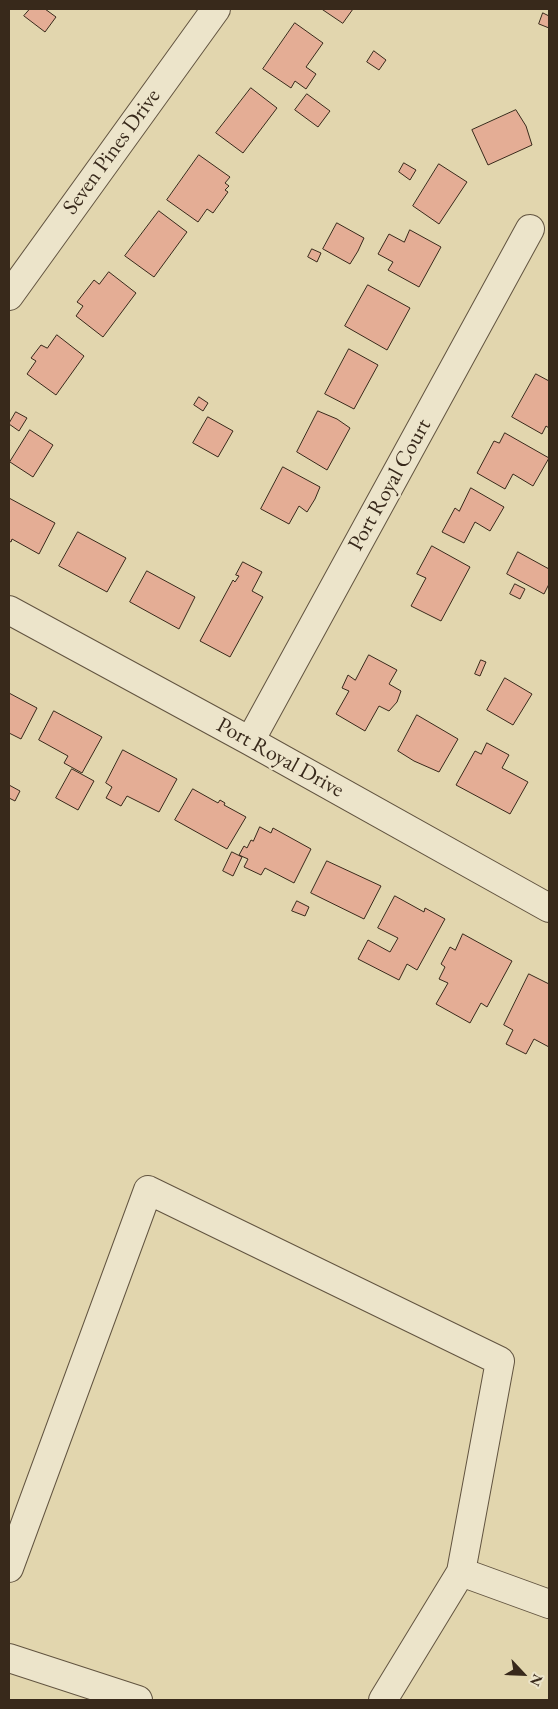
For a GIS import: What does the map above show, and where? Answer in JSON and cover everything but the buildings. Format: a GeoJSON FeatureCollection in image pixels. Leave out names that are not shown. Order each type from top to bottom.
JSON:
{"type":"FeatureCollection","features":[{"type":"Feature","properties":{"kind":"street","name":"Seven Pines Drive"},"geometry":{"type":"LineString","coordinates":[[9,296],[216,9]]}},
{"type":"Feature","properties":{"kind":"street","name":"Port Royal Court"},"geometry":{"type":"LineString","coordinates":[[250,741],[530,229]]}},
{"type":"Feature","properties":{"kind":"street","name":"Port Royal Drive"},"geometry":{"type":"LineString","coordinates":[[9,610],[250,741],[549,908]]}},
{"type":"Feature","properties":{"kind":"street"},"geometry":{"type":"LineString","coordinates":[[9,1568],[148,1190],[500,1362],[461,1572],[383,1700]]}},
{"type":"Feature","properties":{"kind":"street"},"geometry":{"type":"LineString","coordinates":[[461,1572],[549,1604]]}},
{"type":"Feature","properties":{"kind":"street"},"geometry":{"type":"LineString","coordinates":[[9,1658],[138,1700]]}}]}
